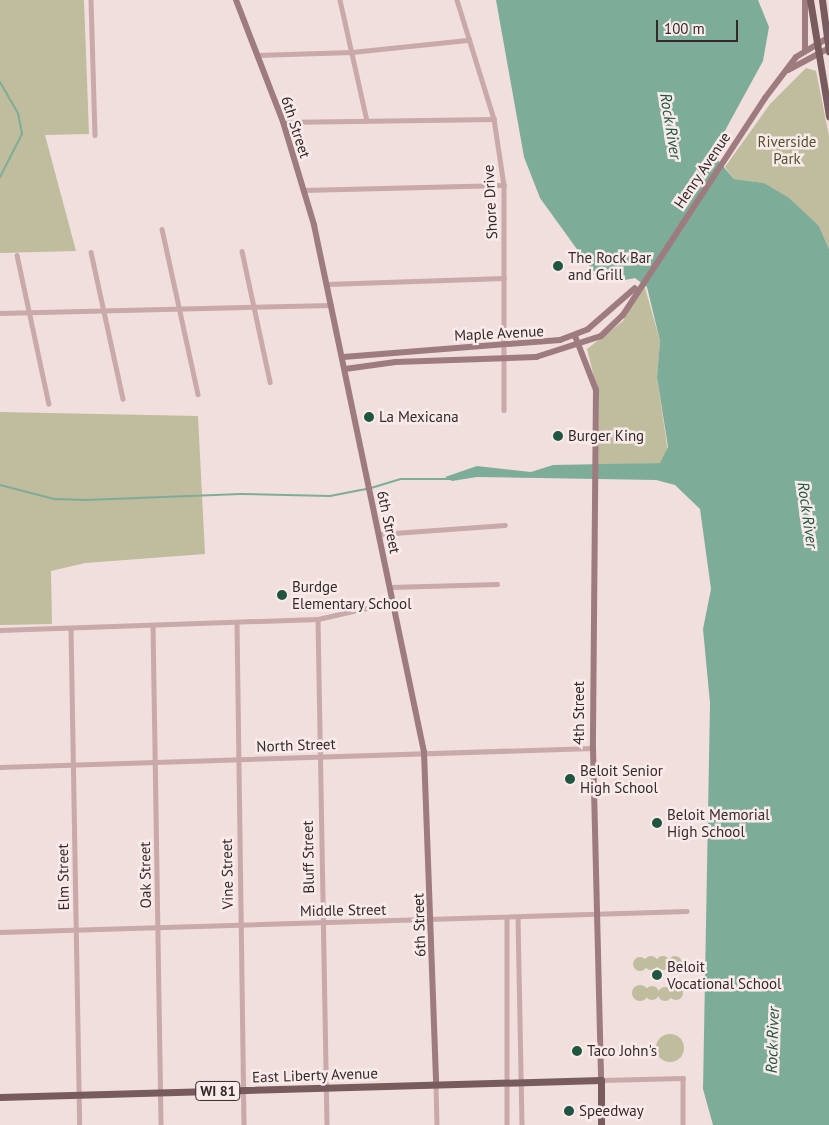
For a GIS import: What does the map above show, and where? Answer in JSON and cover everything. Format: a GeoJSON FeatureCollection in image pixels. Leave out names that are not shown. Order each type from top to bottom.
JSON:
{"type":"FeatureCollection","features":[{"type":"Feature","properties":{"kind":"main road"},"geometry":{"type":"LineString","coordinates":[[810,0],[817,55],[829,116]]}},
{"type":"Feature","properties":{"kind":"main road"},"geometry":{"type":"LineString","coordinates":[[822,0],[827,18],[829,50]]}},
{"type":"Feature","properties":{"kind":"main road","name":"East Liberty Avenue"},"geometry":{"type":"LineString","coordinates":[[0,1097],[601,1080]]}},
{"type":"Feature","properties":{"kind":"main road","name":"4th Street"},"geometry":{"type":"LineString","coordinates":[[601,1080],[601,1125]]}},
{"type":"Feature","properties":{"kind":"street"},"geometry":{"type":"LineString","coordinates":[[91,0],[96,135]]}},
{"type":"Feature","properties":{"kind":"street","name":"6th Street"},"geometry":{"type":"LineString","coordinates":[[236,0],[283,122],[327,284],[344,357],[424,752],[437,1125]]}},
{"type":"Feature","properties":{"kind":"street"},"geometry":{"type":"LineString","coordinates":[[340,0],[367,121]]}},
{"type":"Feature","properties":{"kind":"street","name":"Shore Drive"},"geometry":{"type":"LineString","coordinates":[[457,0],[494,119],[504,186],[504,410]]}},
{"type":"Feature","properties":{"kind":"street"},"geometry":{"type":"LineString","coordinates":[[805,0],[805,49]]}},
{"type":"Feature","properties":{"kind":"street","name":"Henry Avenue"},"geometry":{"type":"LineString","coordinates":[[640,284],[787,71],[805,49],[828,37]]}},
{"type":"Feature","properties":{"kind":"street"},"geometry":{"type":"LineString","coordinates":[[257,55],[352,52],[469,40]]}},
{"type":"Feature","properties":{"kind":"street","name":"Henry Avenue"},"geometry":{"type":"LineString","coordinates":[[787,71],[829,50]]}},
{"type":"Feature","properties":{"kind":"street"},"geometry":{"type":"LineString","coordinates":[[283,122],[494,119]]}},
{"type":"Feature","properties":{"kind":"street"},"geometry":{"type":"LineString","coordinates":[[303,190],[504,186]]}},
{"type":"Feature","properties":{"kind":"street"},"geometry":{"type":"LineString","coordinates":[[162,228],[198,394]]}},
{"type":"Feature","properties":{"kind":"street"},"geometry":{"type":"LineString","coordinates":[[242,251],[270,382]]}},
{"type":"Feature","properties":{"kind":"street"},"geometry":{"type":"LineString","coordinates":[[91,252],[123,399]]}},
{"type":"Feature","properties":{"kind":"street"},"geometry":{"type":"LineString","coordinates":[[17,255],[49,404]]}},
{"type":"Feature","properties":{"kind":"street"},"geometry":{"type":"LineString","coordinates":[[327,284],[504,278]]}},
{"type":"Feature","properties":{"kind":"street","name":"Maple Avenue"},"geometry":{"type":"LineString","coordinates":[[344,357],[385,350],[504,346],[575,336],[606,316],[640,284]]}},
{"type":"Feature","properties":{"kind":"street","name":"Maple Avenue"},"geometry":{"type":"LineString","coordinates":[[346,369],[550,355],[579,346],[601,336],[620,318],[640,284]]}},
{"type":"Feature","properties":{"kind":"street"},"geometry":{"type":"LineString","coordinates":[[0,313],[331,305]]}},
{"type":"Feature","properties":{"kind":"street","name":"4th Street"},"geometry":{"type":"LineString","coordinates":[[575,336],[596,390],[593,748],[601,1080]]}},
{"type":"Feature","properties":{"kind":"street"},"geometry":{"type":"LineString","coordinates":[[380,534],[505,525]]}},
{"type":"Feature","properties":{"kind":"street"},"geometry":{"type":"LineString","coordinates":[[390,587],[497,584]]}},
{"type":"Feature","properties":{"kind":"street"},"geometry":{"type":"LineString","coordinates":[[0,630],[318,619],[393,602]]}},
{"type":"Feature","properties":{"kind":"street","name":"Bluff Street"},"geometry":{"type":"LineString","coordinates":[[318,619],[326,1125]]}},
{"type":"Feature","properties":{"kind":"street","name":"Vine Street"},"geometry":{"type":"LineString","coordinates":[[237,622],[237,759],[244,1125]]}},
{"type":"Feature","properties":{"kind":"street","name":"Oak Street"},"geometry":{"type":"LineString","coordinates":[[153,625],[162,1125]]}},
{"type":"Feature","properties":{"kind":"street","name":"Elm Street"},"geometry":{"type":"LineString","coordinates":[[71,628],[80,1125]]}},
{"type":"Feature","properties":{"kind":"street","name":"North Street"},"geometry":{"type":"LineString","coordinates":[[0,767],[74,763],[593,748]]}},
{"type":"Feature","properties":{"kind":"street","name":"Middle Street"},"geometry":{"type":"LineString","coordinates":[[0,932],[431,921],[687,912]]}},
{"type":"Feature","properties":{"kind":"street"},"geometry":{"type":"LineString","coordinates":[[507,917],[508,1125]]}},
{"type":"Feature","properties":{"kind":"street"},"geometry":{"type":"LineString","coordinates":[[518,917],[522,1125]]}},
{"type":"Feature","properties":{"kind":"street"},"geometry":{"type":"LineString","coordinates":[[601,1080],[683,1078],[683,1125]]}},
{"type":"Feature","properties":{"kind":"green space"},"geometry":{"type":"Polygon","coordinates":[[[0,0],[84,0],[89,134],[45,135],[76,251],[0,253],[0,0]]]}},
{"type":"Feature","properties":{"kind":"green space","name":"Riverside Park"},"geometry":{"type":"Polygon","coordinates":[[[806,68],[816,71],[829,136],[829,249],[819,226],[764,183],[734,179],[725,167],[770,104],[806,68]]]}},
{"type":"Feature","properties":{"kind":"green space"},"geometry":{"type":"Polygon","coordinates":[[[644,284],[660,341],[657,377],[668,452],[660,463],[598,465],[599,397],[587,349],[623,321],[644,284]]]}},
{"type":"Feature","properties":{"kind":"green space"},"geometry":{"type":"Polygon","coordinates":[[[0,412],[198,416],[205,554],[85,563],[51,571],[52,624],[0,625],[0,412]]]}},
{"type":"Feature","properties":{"kind":"green space"},"geometry":{"type":"Polygon","coordinates":[[[648,956],[654,956],[658,963],[654,970],[648,970],[644,966],[644,960],[648,956]]]}},
{"type":"Feature","properties":{"kind":"green space"},"geometry":{"type":"Polygon","coordinates":[[[660,956],[666,956],[670,963],[666,970],[660,970],[656,966],[656,960],[660,956]]]}},
{"type":"Feature","properties":{"kind":"green space"},"geometry":{"type":"Polygon","coordinates":[[[672,956],[678,956],[682,963],[678,970],[672,970],[668,966],[668,960],[672,956]]]}},
{"type":"Feature","properties":{"kind":"green space"},"geometry":{"type":"Polygon","coordinates":[[[637,957],[643,957],[647,964],[643,971],[637,971],[633,967],[633,961],[637,957]]]}},
{"type":"Feature","properties":{"kind":"green space"},"geometry":{"type":"Polygon","coordinates":[[[640,985],[648,993],[640,1001],[632,993],[640,985]]]}},
{"type":"Feature","properties":{"kind":"green space"},"geometry":{"type":"Polygon","coordinates":[[[649,986],[655,986],[659,993],[655,1000],[649,1000],[645,996],[645,990],[649,986]]]}},
{"type":"Feature","properties":{"kind":"green space"},"geometry":{"type":"Polygon","coordinates":[[[673,986],[679,986],[683,993],[679,1000],[673,1000],[669,996],[669,990],[673,986]]]}},
{"type":"Feature","properties":{"kind":"green space"},"geometry":{"type":"Polygon","coordinates":[[[662,987],[668,987],[672,994],[668,1001],[662,1001],[658,997],[658,991],[662,987]]]}},
{"type":"Feature","properties":{"kind":"green space"},"geometry":{"type":"Polygon","coordinates":[[[670,1034],[680,1038],[684,1048],[680,1058],[670,1062],[660,1058],[656,1048],[660,1038],[670,1034]]]}},
{"type":"Feature","properties":{"kind":"water","name":"Rock River"},"geometry":{"type":"Polygon","coordinates":[[[496,0],[758,0],[769,27],[763,61],[716,147],[717,159],[734,179],[764,183],[789,198],[819,226],[829,249],[829,1125],[713,1125],[703,1089],[710,703],[703,629],[711,589],[700,509],[675,485],[656,480],[477,477],[452,481],[445,477],[477,466],[531,472],[553,465],[660,463],[668,447],[657,377],[660,341],[647,287],[635,278],[615,282],[592,270],[540,198],[524,157],[496,0]]]}},
{"type":"Feature","properties":{"kind":"waterway"},"geometry":{"type":"LineString","coordinates":[[0,82],[18,113],[22,134],[0,177]]}},
{"type":"Feature","properties":{"kind":"waterway"},"geometry":{"type":"LineString","coordinates":[[371,488],[401,479],[450,479]]}},
{"type":"Feature","properties":{"kind":"waterway"},"geometry":{"type":"LineString","coordinates":[[0,485],[54,499],[86,500],[241,494],[330,496],[367,489]]}},
{"type":"Feature","properties":{"kind":"place","name":"The Rock Bar and Grill"},"geometry":{"type":"Point","coordinates":[558,266]}},
{"type":"Feature","properties":{"kind":"place","name":"La Mexicana"},"geometry":{"type":"Point","coordinates":[369,417]}},
{"type":"Feature","properties":{"kind":"place","name":"Burger King"},"geometry":{"type":"Point","coordinates":[558,436]}},
{"type":"Feature","properties":{"kind":"place","name":"Burdge Elementary School"},"geometry":{"type":"Point","coordinates":[282,595]}},
{"type":"Feature","properties":{"kind":"place","name":"Beloit Senior High School"},"geometry":{"type":"Point","coordinates":[570,779]}},
{"type":"Feature","properties":{"kind":"place","name":"Beloit Memorial High School"},"geometry":{"type":"Point","coordinates":[657,823]}},
{"type":"Feature","properties":{"kind":"place","name":"Beloit Vocational School"},"geometry":{"type":"Point","coordinates":[657,975]}},
{"type":"Feature","properties":{"kind":"place","name":"Taco John's"},"geometry":{"type":"Point","coordinates":[577,1051]}},
{"type":"Feature","properties":{"kind":"place","name":"Speedway"},"geometry":{"type":"Point","coordinates":[569,1111]}}]}
